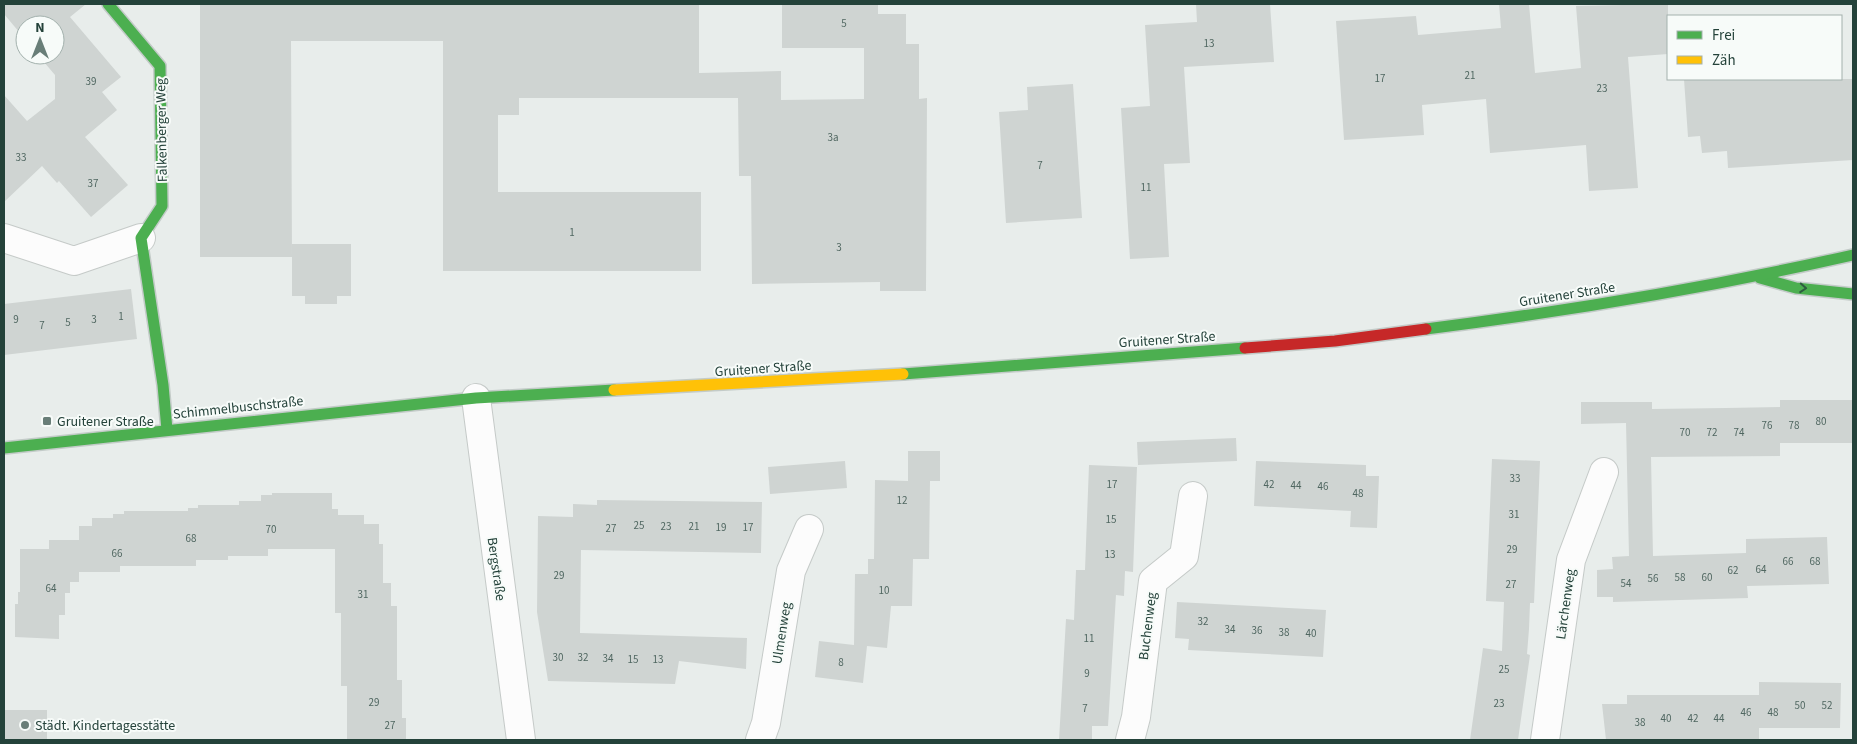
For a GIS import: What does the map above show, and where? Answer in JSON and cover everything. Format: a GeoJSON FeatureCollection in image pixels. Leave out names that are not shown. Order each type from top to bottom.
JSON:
{"type":"FeatureCollection","features":[{"type":"Feature","properties":{"kind":"main road","name":"Falkenberger Weg"},"geometry":{"type":"LineString","coordinates":[[108,4],[160,66],[162,206],[141,238]]}},
{"type":"Feature","properties":{"kind":"main road"},"geometry":{"type":"LineString","coordinates":[[141,238],[163,385],[167,430]]}},
{"type":"Feature","properties":{"kind":"main road","name":"Gruitener Straße"},"geometry":{"type":"LineString","coordinates":[[476,398],[966,370],[1335,341],[1538,315],[1756,277],[1853,255]]}},
{"type":"Feature","properties":{"kind":"main road"},"geometry":{"type":"LineString","coordinates":[[1756,277],[1796,288],[1831,290],[1853,294]]}},
{"type":"Feature","properties":{"kind":"main road","name":"Schimmelbuschstraße"},"geometry":{"type":"LineString","coordinates":[[4,448],[476,398]]}},
{"type":"Feature","properties":{"kind":"street"},"geometry":{"type":"LineString","coordinates":[[4,238],[74,261],[141,238]]}},
{"type":"Feature","properties":{"kind":"street","name":"Bergstraße"},"geometry":{"type":"LineString","coordinates":[[476,398],[521,740]]}},
{"type":"Feature","properties":{"kind":"street","name":"Lärchenweg"},"geometry":{"type":"LineString","coordinates":[[1545,740],[1571,560],[1604,472]]}},
{"type":"Feature","properties":{"kind":"street","name":"Buchenweg"},"geometry":{"type":"LineString","coordinates":[[1130,740],[1136,716],[1152,581],[1184,556],[1193,496]]}},
{"type":"Feature","properties":{"kind":"street","name":"Ulmenweg"},"geometry":{"type":"LineString","coordinates":[[760,740],[766,723],[791,572],[809,529]]}},
{"type":"Feature","properties":{"kind":"building"},"geometry":{"type":"Polygon","coordinates":[[[4,4],[86,4],[70,17],[121,77],[102,92],[117,110],[85,137],[128,185],[91,217],[59,181],[57,183],[42,166],[4,202],[4,95],[27,121],[55,99],[55,75],[46,65],[65,65],[65,15],[15,15],[15,27],[4,14],[4,4]]]}},
{"type":"Feature","properties":{"kind":"building"},"geometry":{"type":"Polygon","coordinates":[[[200,4],[699,4],[699,73],[781,71],[781,100],[864,99],[864,48],[782,48],[782,4],[878,4],[878,14],[906,14],[906,44],[919,44],[919,99],[927,98],[926,291],[880,291],[880,282],[752,284],[751,176],[739,176],[738,98],[519,98],[519,115],[498,115],[498,192],[701,192],[701,271],[443,271],[443,41],[291,41],[292,257],[200,257],[200,4]]]}},
{"type":"Feature","properties":{"kind":"building"},"geometry":{"type":"Polygon","coordinates":[[[1196,4],[1270,4],[1274,62],[1184,67],[1190,163],[1164,164],[1169,257],[1130,259],[1121,108],[1150,106],[1145,25],[1197,22],[1196,4]]]}},
{"type":"Feature","properties":{"kind":"building"},"geometry":{"type":"Polygon","coordinates":[[[1499,4],[1529,4],[1535,73],[1581,68],[1576,6],[1668,4],[1667,54],[1628,57],[1638,188],[1589,191],[1586,145],[1490,153],[1486,99],[1422,105],[1424,135],[1344,140],[1336,21],[1416,16],[1418,35],[1501,28],[1499,4]]]}},
{"type":"Feature","properties":{"kind":"building"},"geometry":{"type":"Polygon","coordinates":[[[1853,79],[1853,160],[1728,168],[1727,151],[1702,153],[1700,136],[1688,137],[1684,80],[1853,79]]]}},
{"type":"Feature","properties":{"kind":"building"},"geometry":{"type":"Polygon","coordinates":[[[1073,84],[1082,218],[1006,223],[999,112],[1028,110],[1027,87],[1073,84]]]}},
{"type":"Feature","properties":{"kind":"building"},"geometry":{"type":"Polygon","coordinates":[[[292,244],[351,244],[351,296],[337,296],[337,304],[305,304],[305,296],[292,296],[292,244]]]}},
{"type":"Feature","properties":{"kind":"building"},"geometry":{"type":"Polygon","coordinates":[[[131,289],[137,339],[4,355],[4,304],[131,289]]]}},
{"type":"Feature","properties":{"kind":"building"},"geometry":{"type":"Polygon","coordinates":[[[1780,400],[1853,400],[1853,443],[1780,443],[1780,456],[1651,457],[1653,556],[1746,553],[1746,539],[1827,537],[1829,584],[1747,586],[1748,598],[1613,602],[1613,597],[1597,597],[1597,570],[1613,569],[1612,557],[1629,556],[1626,423],[1581,424],[1581,402],[1652,402],[1652,409],[1780,407],[1780,400]]]}},
{"type":"Feature","properties":{"kind":"building"},"geometry":{"type":"Polygon","coordinates":[[[1236,438],[1237,461],[1138,465],[1137,442],[1236,438]]]}},
{"type":"Feature","properties":{"kind":"building"},"geometry":{"type":"Polygon","coordinates":[[[908,451],[940,451],[940,481],[930,481],[929,559],[913,559],[912,606],[891,606],[887,648],[867,646],[863,683],[815,677],[819,641],[854,645],[855,574],[868,574],[868,559],[874,559],[875,480],[908,481],[908,451]]]}},
{"type":"Feature","properties":{"kind":"building"},"geometry":{"type":"Polygon","coordinates":[[[1492,459],[1540,461],[1534,603],[1530,603],[1527,654],[1530,655],[1518,740],[1470,740],[1483,648],[1502,651],[1504,602],[1486,601],[1492,459]]]}},
{"type":"Feature","properties":{"kind":"building"},"geometry":{"type":"Polygon","coordinates":[[[845,461],[847,488],[770,494],[768,467],[845,461]]]}},
{"type":"Feature","properties":{"kind":"building"},"geometry":{"type":"Polygon","coordinates":[[[1256,461],[1366,465],[1366,476],[1379,476],[1377,528],[1350,527],[1351,511],[1254,506],[1256,461]]]}},
{"type":"Feature","properties":{"kind":"building"},"geometry":{"type":"Polygon","coordinates":[[[1089,465],[1137,467],[1133,572],[1125,571],[1124,596],[1116,595],[1108,726],[1092,726],[1092,740],[1059,740],[1066,619],[1074,620],[1076,570],[1085,570],[1089,465]]]}},
{"type":"Feature","properties":{"kind":"building"},"geometry":{"type":"Polygon","coordinates":[[[272,493],[332,493],[332,509],[338,509],[338,515],[364,515],[364,524],[379,524],[379,544],[383,544],[383,583],[391,583],[391,606],[397,606],[397,680],[402,680],[402,718],[406,718],[406,740],[347,740],[347,686],[341,686],[341,613],[335,613],[335,549],[268,549],[268,556],[228,556],[228,560],[196,560],[196,566],[120,566],[120,572],[79,572],[79,582],[70,582],[70,593],[65,593],[65,615],[59,615],[59,639],[15,637],[15,604],[18,604],[18,592],[20,592],[20,549],[49,549],[49,540],[79,540],[79,526],[92,526],[92,518],[113,518],[113,514],[124,514],[124,511],[188,511],[188,508],[198,508],[198,505],[239,505],[239,501],[261,501],[261,495],[272,495],[272,493]]]}},
{"type":"Feature","properties":{"kind":"building"},"geometry":{"type":"Polygon","coordinates":[[[597,500],[762,502],[761,553],[581,550],[580,633],[747,638],[746,669],[679,661],[675,684],[548,681],[537,612],[538,516],[573,517],[573,504],[597,505],[597,500]]]}},
{"type":"Feature","properties":{"kind":"building"},"geometry":{"type":"Polygon","coordinates":[[[1177,602],[1326,610],[1323,657],[1188,650],[1189,639],[1175,638],[1177,602]]]}},
{"type":"Feature","properties":{"kind":"building"},"geometry":{"type":"Polygon","coordinates":[[[1759,682],[1841,683],[1840,728],[1759,728],[1759,740],[1606,740],[1602,704],[1627,704],[1627,695],[1759,695],[1759,682]]]}},
{"type":"Feature","properties":{"kind":"building","name":"Städt. Kindertagesstätte"},"geometry":{"type":"Polygon","coordinates":[[[4,710],[47,710],[47,740],[4,740],[4,710]]]}},
{"type":"Feature","properties":{"kind":"traffic: fast"},"geometry":{"type":"LineString","coordinates":[[108,4],[160,66],[162,206],[141,238],[163,385],[167,430]]}},
{"type":"Feature","properties":{"kind":"traffic: fast"},"geometry":{"type":"LineString","coordinates":[[1426,329],[1640,297],[1747,278],[1853,255]]}},
{"type":"Feature","properties":{"kind":"traffic: fast"},"geometry":{"type":"LineString","coordinates":[[1760,278],[1796,288],[1853,294]]}},
{"type":"Feature","properties":{"kind":"traffic: fast"},"geometry":{"type":"LineString","coordinates":[[903,374],[1245,348]]}},
{"type":"Feature","properties":{"kind":"traffic: fast"},"geometry":{"type":"LineString","coordinates":[[4,448],[476,398],[614,390]]}},
{"type":"Feature","properties":{"kind":"traffic: slow"},"geometry":{"type":"LineString","coordinates":[[614,390],[903,374]]}},
{"type":"Feature","properties":{"kind":"traffic: jam"},"geometry":{"type":"LineString","coordinates":[[1245,348],[1335,341],[1426,329]]}},
{"type":"Feature","properties":{"kind":"place","name":"Gruitener Straße"},"geometry":{"type":"Point","coordinates":[47,421]}},
{"type":"Feature","properties":{"kind":"place","name":"Städt. Kindertagesstätte"},"geometry":{"type":"Point","coordinates":[25,725]}}]}
